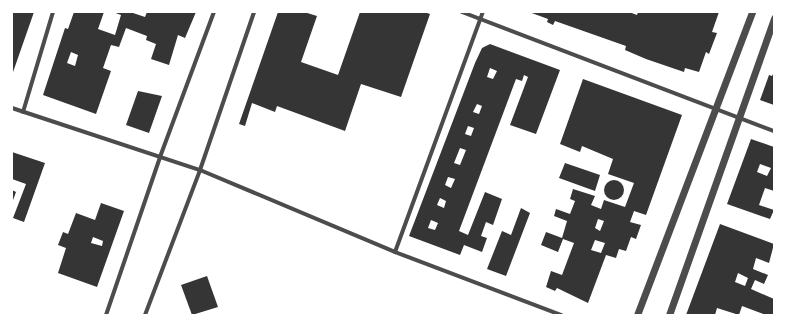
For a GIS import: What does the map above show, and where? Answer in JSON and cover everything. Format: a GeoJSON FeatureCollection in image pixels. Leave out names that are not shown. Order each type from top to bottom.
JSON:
{"type":"FeatureCollection","features":[{"type":"Feature","properties":{"kind":"street"},"geometry":{"type":"LineString","coordinates":[[23,112],[53,12]]}},
{"type":"Feature","properties":{"kind":"street"},"geometry":{"type":"LineString","coordinates":[[106,315],[160,157],[214,12]]}},
{"type":"Feature","properties":{"kind":"street"},"geometry":{"type":"LineString","coordinates":[[145,315],[200,170],[254,12]]}},
{"type":"Feature","properties":{"kind":"street"},"geometry":{"type":"LineString","coordinates":[[462,12],[774,131]]}},
{"type":"Feature","properties":{"kind":"street"},"geometry":{"type":"LineString","coordinates":[[395,252],[483,12]]}},
{"type":"Feature","properties":{"kind":"street"},"geometry":{"type":"LineString","coordinates":[[637,315],[717,110],[752,12]]}},
{"type":"Feature","properties":{"kind":"street"},"geometry":{"type":"LineString","coordinates":[[669,315],[740,119],[774,18]]}},
{"type":"Feature","properties":{"kind":"street"},"geometry":{"type":"LineString","coordinates":[[12,108],[200,170],[395,252],[561,315]]}},
{"type":"Feature","properties":{"kind":"building"},"geometry":{"type":"Polygon","coordinates":[[[12,12],[34,12],[12,75],[12,12]]]}},
{"type":"Feature","properties":{"kind":"building"},"geometry":{"type":"Polygon","coordinates":[[[74,12],[104,12],[98,29],[115,35],[121,15],[113,12],[130,12],[145,17],[147,12],[196,12],[185,38],[178,35],[169,65],[151,59],[156,44],[146,40],[147,36],[126,28],[119,47],[111,45],[103,68],[111,71],[96,114],[43,95],[65,28],[68,29],[74,12]],[[71,52],[67,63],[75,66],[78,55],[71,52]]]}},
{"type":"Feature","properties":{"kind":"building"},"geometry":{"type":"Polygon","coordinates":[[[278,12],[304,12],[317,16],[301,62],[338,75],[360,12],[424,12],[430,14],[401,97],[361,84],[345,131],[277,106],[275,112],[252,103],[245,126],[239,124],[278,12]]]}},
{"type":"Feature","properties":{"kind":"building"},"geometry":{"type":"Polygon","coordinates":[[[529,12],[629,12],[637,15],[638,12],[719,12],[712,32],[717,33],[709,54],[706,52],[699,72],[685,68],[684,72],[625,50],[626,46],[555,21],[553,25],[547,22],[548,19],[529,12]]]}},
{"type":"Feature","properties":{"kind":"building"},"geometry":{"type":"Polygon","coordinates":[[[490,44],[560,70],[536,134],[510,125],[528,77],[524,75],[522,81],[516,79],[459,231],[468,235],[485,192],[502,199],[493,225],[486,222],[481,236],[487,238],[482,252],[464,245],[460,255],[409,236],[482,48],[490,44]],[[490,68],[487,77],[493,79],[497,71],[490,68]],[[477,104],[473,112],[479,114],[482,106],[477,104]],[[468,126],[465,134],[471,136],[474,128],[468,126]],[[460,148],[454,163],[460,165],[466,150],[460,148]],[[448,177],[445,185],[451,188],[455,179],[448,177]],[[440,198],[437,205],[444,208],[446,201],[440,198]],[[431,220],[428,228],[435,230],[438,223],[431,220]]]}},
{"type":"Feature","properties":{"kind":"building"},"geometry":{"type":"Polygon","coordinates":[[[774,72],[774,105],[760,100],[769,75],[772,76],[774,72]]]}},
{"type":"Feature","properties":{"kind":"building"},"geometry":{"type":"Polygon","coordinates":[[[583,79],[682,115],[646,215],[634,211],[630,222],[641,225],[636,239],[631,237],[626,251],[619,249],[616,258],[606,255],[588,303],[557,288],[555,291],[546,287],[551,271],[562,275],[574,243],[563,239],[558,252],[541,245],[546,232],[562,238],[567,221],[554,216],[556,209],[570,214],[575,201],[570,199],[573,189],[595,196],[591,205],[601,209],[604,200],[625,207],[634,183],[608,174],[613,159],[582,146],[580,152],[560,144],[583,79]],[[598,219],[595,228],[600,231],[604,221],[598,219]],[[595,240],[591,250],[601,253],[605,243],[595,240]]]}},
{"type":"Feature","properties":{"kind":"building"},"geometry":{"type":"Polygon","coordinates":[[[138,91],[162,96],[149,133],[126,125],[138,91]]]}},
{"type":"Feature","properties":{"kind":"building"},"geometry":{"type":"Polygon","coordinates":[[[751,139],[774,147],[774,191],[765,188],[759,205],[774,210],[770,219],[727,204],[751,139]],[[760,164],[757,172],[767,176],[771,168],[760,164]]]}},
{"type":"Feature","properties":{"kind":"building"},"geometry":{"type":"Polygon","coordinates":[[[12,152],[45,163],[24,222],[13,218],[26,184],[12,179],[12,152]]]}},
{"type":"Feature","properties":{"kind":"building"},"geometry":{"type":"Polygon","coordinates":[[[565,163],[600,175],[595,191],[559,178],[565,163]]]}},
{"type":"Feature","properties":{"kind":"building"},"geometry":{"type":"Polygon","coordinates":[[[614,180],[621,183],[624,190],[621,197],[614,200],[607,197],[604,190],[607,183],[614,180]]]}},
{"type":"Feature","properties":{"kind":"building"},"geometry":{"type":"Polygon","coordinates":[[[12,190],[16,192],[12,203],[12,190]]]}},
{"type":"Feature","properties":{"kind":"building"},"geometry":{"type":"Polygon","coordinates":[[[101,203],[124,211],[97,287],[58,273],[66,248],[58,245],[63,232],[68,234],[76,213],[95,220],[101,203]],[[93,237],[91,243],[102,246],[103,241],[93,237]]]}},
{"type":"Feature","properties":{"kind":"building"},"geometry":{"type":"Polygon","coordinates":[[[521,208],[530,213],[506,276],[487,269],[502,231],[511,235],[521,208]]]}},
{"type":"Feature","properties":{"kind":"building"},"geometry":{"type":"Polygon","coordinates":[[[720,224],[774,244],[769,263],[756,258],[753,269],[768,275],[764,284],[755,280],[751,289],[774,299],[774,315],[766,315],[742,306],[739,315],[717,308],[715,315],[686,315],[720,224]],[[738,273],[735,282],[745,286],[748,278],[738,273]]]}},
{"type":"Feature","properties":{"kind":"building"},"geometry":{"type":"Polygon","coordinates":[[[207,276],[218,307],[192,315],[181,285],[207,276]]]}}]}
